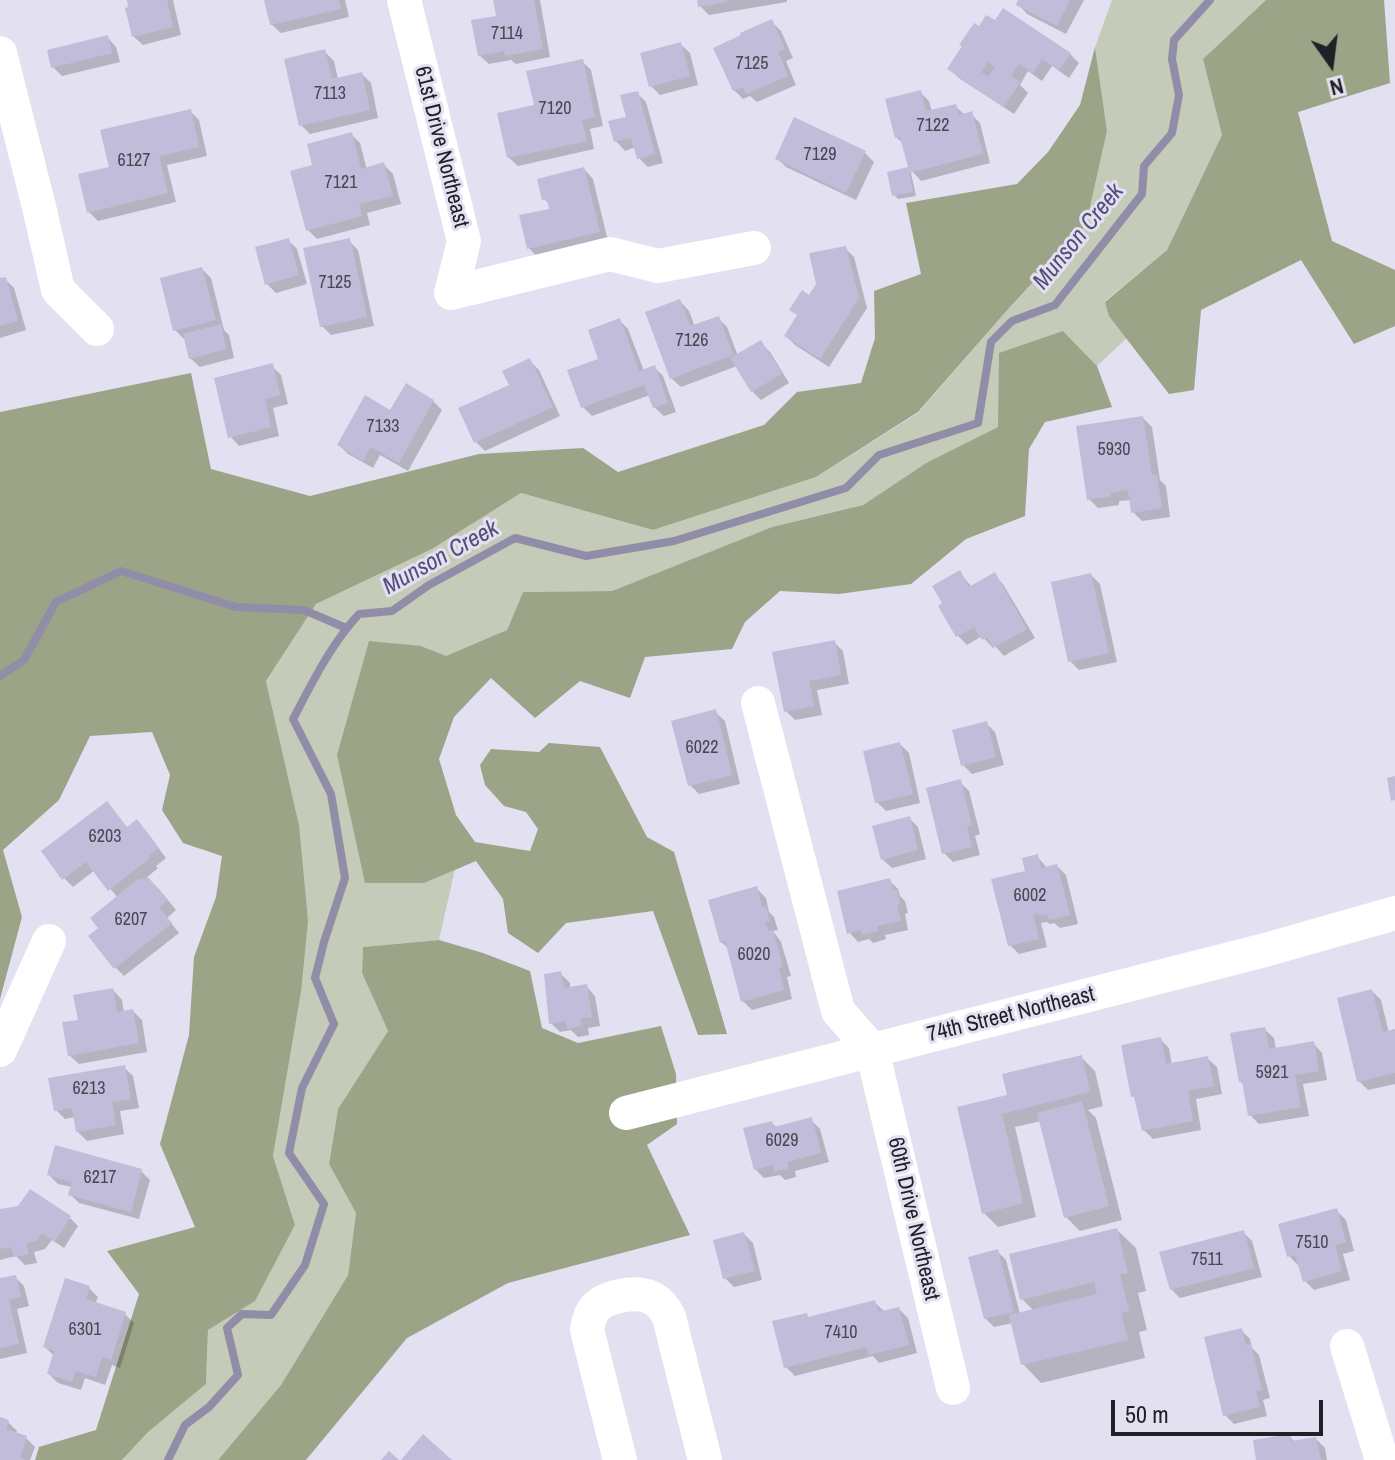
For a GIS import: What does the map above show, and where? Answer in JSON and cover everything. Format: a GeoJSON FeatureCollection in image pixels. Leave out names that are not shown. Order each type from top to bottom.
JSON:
{"type":"FeatureCollection","features":[{"type":"Feature","properties":{"kind":"street","name":"61st Drive Northeast"},"geometry":{"type":"LineString","coordinates":[[404,0],[464,241],[451,293],[610,254],[658,266],[754,248]]}},
{"type":"Feature","properties":{"kind":"street"},"geometry":{"type":"LineString","coordinates":[[0,53],[58,290],[97,329]]}},
{"type":"Feature","properties":{"kind":"street"},"geometry":{"type":"LineString","coordinates":[[758,703],[838,1011],[872,1050]]}},
{"type":"Feature","properties":{"kind":"street","name":"74th Street Northeast"},"geometry":{"type":"LineString","coordinates":[[626,1113],[1265,950],[1395,913]]}},
{"type":"Feature","properties":{"kind":"street"},"geometry":{"type":"LineString","coordinates":[[0,1050],[49,941]]}},
{"type":"Feature","properties":{"kind":"street","name":"60th Drive Northeast"},"geometry":{"type":"LineString","coordinates":[[872,1050],[953,1388]]}},
{"type":"Feature","properties":{"kind":"street"},"geometry":{"type":"LineString","coordinates":[[620,1460],[587,1330],[594,1309],[609,1300],[644,1295],[660,1303],[669,1317],[705,1460]]}},
{"type":"Feature","properties":{"kind":"street"},"geometry":{"type":"LineString","coordinates":[[1347,1346],[1382,1460]]}},
{"type":"Feature","properties":{"kind":"green space"},"geometry":{"type":"Polygon","coordinates":[[[1112,0],[1266,0],[1203,59],[1222,135],[1167,250],[1105,301],[1128,337],[1097,366],[1063,331],[998,427],[926,463],[863,505],[772,527],[612,591],[523,592],[507,630],[446,657],[421,646],[424,883],[455,869],[439,940],[363,947],[362,973],[388,1031],[338,1109],[329,1164],[356,1213],[348,1275],[281,1385],[218,1460],[122,1460],[147,1433],[206,1384],[208,1330],[255,1300],[295,1225],[273,1156],[301,992],[299,825],[266,681],[316,604],[432,549],[521,493],[653,530],[816,477],[918,413],[1086,225],[1107,131],[1095,47],[1112,0]]]}},
{"type":"Feature","properties":{"kind":"green space"},"geometry":{"type":"Polygon","coordinates":[[[1266,0],[1384,0],[1390,83],[1298,112],[1332,241],[1395,270],[1395,326],[1354,344],[1301,260],[1201,310],[1194,390],[1169,394],[1109,316],[1105,302],[1167,250],[1222,135],[1203,59],[1266,0]]]}},
{"type":"Feature","properties":{"kind":"green space"},"geometry":{"type":"Polygon","coordinates":[[[1095,47],[1107,131],[1086,225],[918,412],[816,477],[653,530],[521,493],[432,549],[316,604],[266,681],[299,825],[308,921],[301,992],[273,1156],[295,1225],[255,1301],[208,1330],[206,1384],[147,1433],[122,1460],[35,1460],[39,1447],[96,1430],[139,1294],[107,1251],[195,1227],[160,1144],[189,1035],[194,957],[216,897],[222,856],[183,843],[162,810],[170,775],[152,732],[90,736],[59,800],[3,850],[22,917],[0,999],[0,412],[191,373],[211,469],[310,496],[479,454],[583,448],[618,472],[764,425],[797,392],[861,383],[875,338],[874,291],[921,274],[906,203],[1017,184],[1048,152],[1080,105],[1095,47]]]}},
{"type":"Feature","properties":{"kind":"green space"},"geometry":{"type":"Polygon","coordinates":[[[1063,331],[1097,366],[1112,407],[1045,422],[1029,449],[1025,516],[966,539],[911,584],[839,594],[780,591],[745,622],[732,649],[645,657],[630,698],[580,681],[535,718],[491,678],[454,717],[439,759],[456,815],[475,842],[530,851],[538,829],[526,812],[504,806],[485,785],[480,765],[491,749],[539,752],[549,743],[600,747],[647,837],[674,852],[727,1034],[698,1035],[653,911],[566,923],[538,953],[508,933],[503,899],[476,861],[424,883],[365,883],[337,755],[369,641],[421,646],[446,656],[507,630],[523,592],[612,591],[772,527],[863,505],[926,463],[998,427],[999,353],[1063,331]]]}},
{"type":"Feature","properties":{"kind":"green space"},"geometry":{"type":"Polygon","coordinates":[[[439,940],[530,971],[542,1028],[578,1043],[661,1026],[676,1074],[677,1124],[647,1145],[690,1235],[508,1283],[407,1338],[306,1460],[218,1460],[281,1385],[348,1275],[356,1213],[329,1164],[338,1109],[388,1031],[362,973],[363,947],[439,940]]]}},
{"type":"Feature","properties":{"kind":"building"},"geometry":{"type":"Polygon","coordinates":[[[127,0],[167,0],[173,27],[132,37],[125,8],[128,7],[127,0]]]}},
{"type":"Feature","properties":{"kind":"building"},"geometry":{"type":"Polygon","coordinates":[[[264,0],[339,0],[341,9],[270,25],[264,0]]]}},
{"type":"Feature","properties":{"kind":"building"},"geometry":{"type":"Polygon","coordinates":[[[493,0],[534,0],[543,49],[505,56],[504,51],[478,56],[471,20],[496,16],[493,0]]]}},
{"type":"Feature","properties":{"kind":"building"},"geometry":{"type":"Polygon","coordinates":[[[697,0],[727,0],[727,2],[698,7],[697,0]]]}},
{"type":"Feature","properties":{"kind":"building"},"geometry":{"type":"Polygon","coordinates":[[[1018,0],[1070,0],[1057,26],[1016,5],[1018,0]]]}},
{"type":"Feature","properties":{"kind":"building"},"geometry":{"type":"Polygon","coordinates":[[[1003,8],[1071,53],[1059,70],[1042,59],[1033,73],[1019,64],[1011,76],[1020,82],[1004,107],[947,69],[974,23],[979,26],[986,15],[995,20],[1003,8]],[[988,62],[981,72],[988,77],[995,67],[988,62]]]}},
{"type":"Feature","properties":{"kind":"building"},"geometry":{"type":"Polygon","coordinates":[[[772,19],[785,49],[778,52],[788,76],[746,94],[743,87],[733,91],[713,48],[772,19]]]}},
{"type":"Feature","properties":{"kind":"building"},"geometry":{"type":"Polygon","coordinates":[[[108,35],[112,53],[51,68],[47,50],[108,35]]]}},
{"type":"Feature","properties":{"kind":"building"},"geometry":{"type":"Polygon","coordinates":[[[681,42],[690,76],[649,87],[640,53],[681,42]]]}},
{"type":"Feature","properties":{"kind":"building"},"geometry":{"type":"Polygon","coordinates":[[[325,49],[332,79],[362,72],[370,110],[299,126],[284,59],[325,49]]]}},
{"type":"Feature","properties":{"kind":"building"},"geometry":{"type":"Polygon","coordinates":[[[583,59],[595,117],[582,120],[587,141],[507,158],[497,113],[534,105],[526,71],[583,59]]]}},
{"type":"Feature","properties":{"kind":"building"},"geometry":{"type":"Polygon","coordinates":[[[921,90],[926,111],[956,104],[959,115],[972,111],[983,154],[909,173],[913,192],[892,196],[887,172],[908,167],[900,137],[895,138],[885,99],[921,90]]]}},
{"type":"Feature","properties":{"kind":"building"},"geometry":{"type":"Polygon","coordinates":[[[638,91],[655,154],[637,159],[631,138],[614,142],[608,121],[626,117],[620,95],[638,91]]]}},
{"type":"Feature","properties":{"kind":"building"},"geometry":{"type":"Polygon","coordinates":[[[191,109],[199,147],[159,156],[168,193],[87,213],[78,174],[109,167],[100,130],[191,109]]]}},
{"type":"Feature","properties":{"kind":"building"},"geometry":{"type":"Polygon","coordinates":[[[794,117],[866,151],[846,193],[775,159],[794,117]]]}},
{"type":"Feature","properties":{"kind":"building"},"geometry":{"type":"Polygon","coordinates":[[[352,132],[361,169],[384,162],[393,196],[359,204],[362,216],[306,231],[290,171],[312,165],[307,144],[352,132]]]}},
{"type":"Feature","properties":{"kind":"building"},"geometry":{"type":"Polygon","coordinates":[[[584,167],[600,232],[527,249],[519,215],[549,209],[547,199],[542,200],[537,179],[584,167]]]}},
{"type":"Feature","properties":{"kind":"building"},"geometry":{"type":"Polygon","coordinates":[[[289,238],[299,275],[265,285],[255,247],[289,238]]]}},
{"type":"Feature","properties":{"kind":"building"},"geometry":{"type":"Polygon","coordinates":[[[350,238],[367,317],[320,327],[303,248],[350,238]]]}},
{"type":"Feature","properties":{"kind":"building"},"geometry":{"type":"Polygon","coordinates":[[[846,246],[859,298],[820,359],[784,336],[797,315],[789,310],[802,290],[809,295],[816,284],[809,253],[846,246]]]}},
{"type":"Feature","properties":{"kind":"building"},"geometry":{"type":"Polygon","coordinates":[[[202,267],[216,320],[173,331],[160,278],[202,267]]]}},
{"type":"Feature","properties":{"kind":"building"},"geometry":{"type":"Polygon","coordinates":[[[6,277],[18,321],[0,326],[0,278],[6,277]]]}},
{"type":"Feature","properties":{"kind":"building"},"geometry":{"type":"Polygon","coordinates":[[[680,299],[690,326],[719,316],[733,355],[670,379],[645,312],[680,299]]]}},
{"type":"Feature","properties":{"kind":"building"},"geometry":{"type":"Polygon","coordinates":[[[620,318],[639,371],[655,365],[668,403],[653,408],[644,385],[581,408],[567,370],[598,359],[588,330],[620,318]]]}},
{"type":"Feature","properties":{"kind":"building"},"geometry":{"type":"Polygon","coordinates":[[[221,324],[226,349],[189,359],[183,334],[221,324]]]}},
{"type":"Feature","properties":{"kind":"building"},"geometry":{"type":"Polygon","coordinates":[[[761,340],[782,374],[751,392],[730,358],[761,340]]]}},
{"type":"Feature","properties":{"kind":"building"},"geometry":{"type":"Polygon","coordinates":[[[530,358],[553,407],[474,443],[458,408],[509,385],[502,371],[530,358]]]}},
{"type":"Feature","properties":{"kind":"building"},"geometry":{"type":"Polygon","coordinates":[[[273,363],[280,395],[265,399],[271,427],[228,438],[214,378],[273,363]]]}},
{"type":"Feature","properties":{"kind":"building"},"geometry":{"type":"Polygon","coordinates":[[[406,383],[434,400],[399,463],[371,447],[363,461],[337,445],[365,395],[390,410],[406,383]]]}},
{"type":"Feature","properties":{"kind":"building"},"geometry":{"type":"Polygon","coordinates":[[[1143,416],[1152,475],[1157,475],[1162,508],[1131,513],[1128,490],[1087,500],[1076,426],[1143,416]]]}},
{"type":"Feature","properties":{"kind":"building"},"geometry":{"type":"Polygon","coordinates":[[[960,570],[969,587],[995,572],[1027,629],[993,648],[987,637],[982,640],[974,627],[956,637],[938,606],[942,603],[932,586],[960,570]]]}},
{"type":"Feature","properties":{"kind":"building"},"geometry":{"type":"Polygon","coordinates":[[[1091,573],[1109,653],[1068,662],[1051,582],[1091,573]]]}},
{"type":"Feature","properties":{"kind":"building"},"geometry":{"type":"Polygon","coordinates":[[[835,640],[841,675],[809,681],[814,706],[784,712],[772,652],[835,640]]]}},
{"type":"Feature","properties":{"kind":"building"},"geometry":{"type":"Polygon","coordinates":[[[716,709],[732,775],[688,786],[671,721],[716,709]]]}},
{"type":"Feature","properties":{"kind":"building"},"geometry":{"type":"Polygon","coordinates":[[[987,721],[996,757],[961,766],[952,730],[987,721]]]}},
{"type":"Feature","properties":{"kind":"building"},"geometry":{"type":"Polygon","coordinates":[[[900,742],[913,794],[875,803],[863,751],[900,742]]]}},
{"type":"Feature","properties":{"kind":"building"},"geometry":{"type":"Polygon","coordinates":[[[1395,776],[1395,800],[1391,801],[1387,778],[1395,776]]]}},
{"type":"Feature","properties":{"kind":"building"},"geometry":{"type":"Polygon","coordinates":[[[961,779],[972,826],[967,827],[972,847],[942,854],[926,788],[961,779]]]}},
{"type":"Feature","properties":{"kind":"building"},"geometry":{"type":"Polygon","coordinates":[[[107,801],[127,827],[137,819],[159,848],[108,891],[86,862],[62,880],[41,851],[107,801]]]}},
{"type":"Feature","properties":{"kind":"building"},"geometry":{"type":"Polygon","coordinates":[[[910,816],[918,850],[881,860],[872,826],[910,816]]]}},
{"type":"Feature","properties":{"kind":"building"},"geometry":{"type":"Polygon","coordinates":[[[1038,854],[1041,868],[1057,864],[1070,915],[1049,920],[1047,914],[1033,914],[1039,939],[1008,946],[991,879],[1025,871],[1022,858],[1038,854]]]}},
{"type":"Feature","properties":{"kind":"building"},"geometry":{"type":"Polygon","coordinates":[[[148,877],[168,900],[159,907],[172,923],[114,969],[88,936],[98,928],[90,918],[138,879],[148,877]]]}},
{"type":"Feature","properties":{"kind":"building"},"geometry":{"type":"Polygon","coordinates":[[[890,878],[893,890],[897,890],[901,921],[877,926],[878,931],[862,935],[861,930],[847,934],[837,891],[890,878]]]}},
{"type":"Feature","properties":{"kind":"building"},"geometry":{"type":"Polygon","coordinates":[[[757,886],[762,907],[766,906],[770,921],[765,922],[768,931],[773,930],[783,967],[779,968],[784,990],[741,1002],[725,941],[720,943],[708,900],[757,886]]]}},
{"type":"Feature","properties":{"kind":"building"},"geometry":{"type":"Polygon","coordinates":[[[561,971],[564,988],[587,984],[592,1017],[580,1019],[581,1026],[567,1029],[566,1021],[549,1024],[544,974],[561,971]]]}},
{"type":"Feature","properties":{"kind":"building"},"geometry":{"type":"Polygon","coordinates":[[[113,988],[117,1012],[133,1009],[139,1043],[68,1056],[62,1022],[78,1020],[73,995],[113,988]]]}},
{"type":"Feature","properties":{"kind":"building"},"geometry":{"type":"Polygon","coordinates":[[[1372,989],[1383,1032],[1395,1029],[1395,1073],[1357,1082],[1337,998],[1372,989]]]}},
{"type":"Feature","properties":{"kind":"building"},"geometry":{"type":"Polygon","coordinates":[[[1265,1027],[1269,1049],[1314,1041],[1319,1071],[1295,1075],[1301,1107],[1248,1116],[1230,1033],[1265,1027]]]}},
{"type":"Feature","properties":{"kind":"building"},"geometry":{"type":"Polygon","coordinates":[[[1161,1037],[1166,1064],[1208,1056],[1214,1086],[1188,1091],[1193,1121],[1142,1131],[1134,1097],[1131,1097],[1121,1045],[1161,1037]]]}},
{"type":"Feature","properties":{"kind":"building"},"geometry":{"type":"Polygon","coordinates":[[[1082,1055],[1090,1092],[1002,1114],[1023,1203],[982,1214],[957,1107],[1007,1095],[1002,1074],[1082,1055]]]}},
{"type":"Feature","properties":{"kind":"building"},"geometry":{"type":"Polygon","coordinates":[[[125,1065],[131,1099],[112,1102],[116,1125],[76,1132],[72,1108],[54,1111],[48,1078],[125,1065]]]}},
{"type":"Feature","properties":{"kind":"building"},"geometry":{"type":"Polygon","coordinates":[[[1082,1101],[1109,1206],[1064,1218],[1037,1113],[1082,1101]]]}},
{"type":"Feature","properties":{"kind":"building"},"geometry":{"type":"Polygon","coordinates":[[[812,1117],[821,1153],[787,1162],[789,1168],[774,1172],[773,1165],[754,1170],[743,1128],[772,1121],[774,1127],[812,1117]]]}},
{"type":"Feature","properties":{"kind":"building"},"geometry":{"type":"Polygon","coordinates":[[[55,1145],[142,1169],[131,1212],[68,1195],[72,1182],[47,1175],[55,1145]]]}},
{"type":"Feature","properties":{"kind":"building"},"geometry":{"type":"Polygon","coordinates":[[[30,1189],[71,1216],[55,1241],[42,1233],[36,1241],[26,1243],[29,1254],[14,1257],[11,1247],[0,1249],[0,1209],[18,1206],[30,1189]]]}},
{"type":"Feature","properties":{"kind":"building"},"geometry":{"type":"Polygon","coordinates":[[[1337,1208],[1346,1242],[1335,1245],[1342,1271],[1303,1282],[1295,1255],[1287,1257],[1278,1224],[1337,1208]]]}},
{"type":"Feature","properties":{"kind":"building"},"geometry":{"type":"Polygon","coordinates":[[[1117,1228],[1128,1273],[1120,1274],[1129,1311],[1121,1313],[1128,1340],[1021,1365],[1009,1315],[1097,1294],[1094,1282],[1020,1300],[1009,1254],[1117,1228]]]}},
{"type":"Feature","properties":{"kind":"building"},"geometry":{"type":"Polygon","coordinates":[[[1244,1230],[1254,1268],[1170,1290],[1159,1252],[1244,1230]]]}},
{"type":"Feature","properties":{"kind":"building"},"geometry":{"type":"Polygon","coordinates":[[[744,1232],[755,1271],[723,1279],[713,1240],[744,1232]]]}},
{"type":"Feature","properties":{"kind":"building"},"geometry":{"type":"Polygon","coordinates":[[[998,1249],[1014,1312],[984,1319],[968,1257],[998,1249]]]}},
{"type":"Feature","properties":{"kind":"building"},"geometry":{"type":"Polygon","coordinates":[[[16,1275],[21,1297],[9,1300],[19,1344],[0,1348],[0,1278],[16,1275]]]}},
{"type":"Feature","properties":{"kind":"building"},"geometry":{"type":"Polygon","coordinates":[[[65,1278],[90,1286],[86,1299],[126,1312],[111,1360],[102,1357],[96,1377],[76,1371],[72,1382],[47,1374],[54,1351],[43,1347],[65,1278]]]}},
{"type":"Feature","properties":{"kind":"building"},"geometry":{"type":"Polygon","coordinates":[[[875,1300],[878,1312],[899,1307],[909,1345],[868,1355],[867,1347],[784,1368],[772,1321],[807,1313],[808,1317],[875,1300]]]}},
{"type":"Feature","properties":{"kind":"building"},"geometry":{"type":"Polygon","coordinates":[[[1242,1328],[1246,1345],[1251,1344],[1262,1390],[1256,1391],[1260,1407],[1223,1416],[1204,1337],[1242,1328]]]}},
{"type":"Feature","properties":{"kind":"building"},"geometry":{"type":"Polygon","coordinates":[[[0,1417],[9,1420],[6,1429],[27,1436],[20,1458],[25,1460],[0,1460],[0,1417]]]}},
{"type":"Feature","properties":{"kind":"building"},"geometry":{"type":"Polygon","coordinates":[[[423,1434],[452,1460],[401,1460],[423,1434]]]}},
{"type":"Feature","properties":{"kind":"building"},"geometry":{"type":"Polygon","coordinates":[[[1290,1434],[1291,1441],[1316,1437],[1321,1460],[1256,1460],[1253,1440],[1290,1434]]]}},
{"type":"Feature","properties":{"kind":"building"},"geometry":{"type":"Polygon","coordinates":[[[389,1451],[399,1460],[381,1460],[389,1451]]]}},
{"type":"Feature","properties":{"kind":"waterway","name":"Munson Creek"},"geometry":{"type":"LineString","coordinates":[[168,1460],[185,1425],[209,1407],[238,1375],[227,1328],[242,1314],[271,1315],[305,1265],[324,1204],[289,1153],[302,1088],[334,1024],[315,978],[345,878],[331,794],[293,719],[340,638],[359,614],[392,611],[429,585],[515,538],[586,556],[674,541],[846,488],[879,455],[978,423],[991,342],[1012,321],[1055,305],[1142,194],[1144,166],[1172,133],[1179,95],[1172,59],[1174,40],[1210,0]]}},
{"type":"Feature","properties":{"kind":"waterway"},"geometry":{"type":"LineString","coordinates":[[0,676],[24,660],[56,602],[121,571],[236,607],[304,610],[346,628]]}}]}
